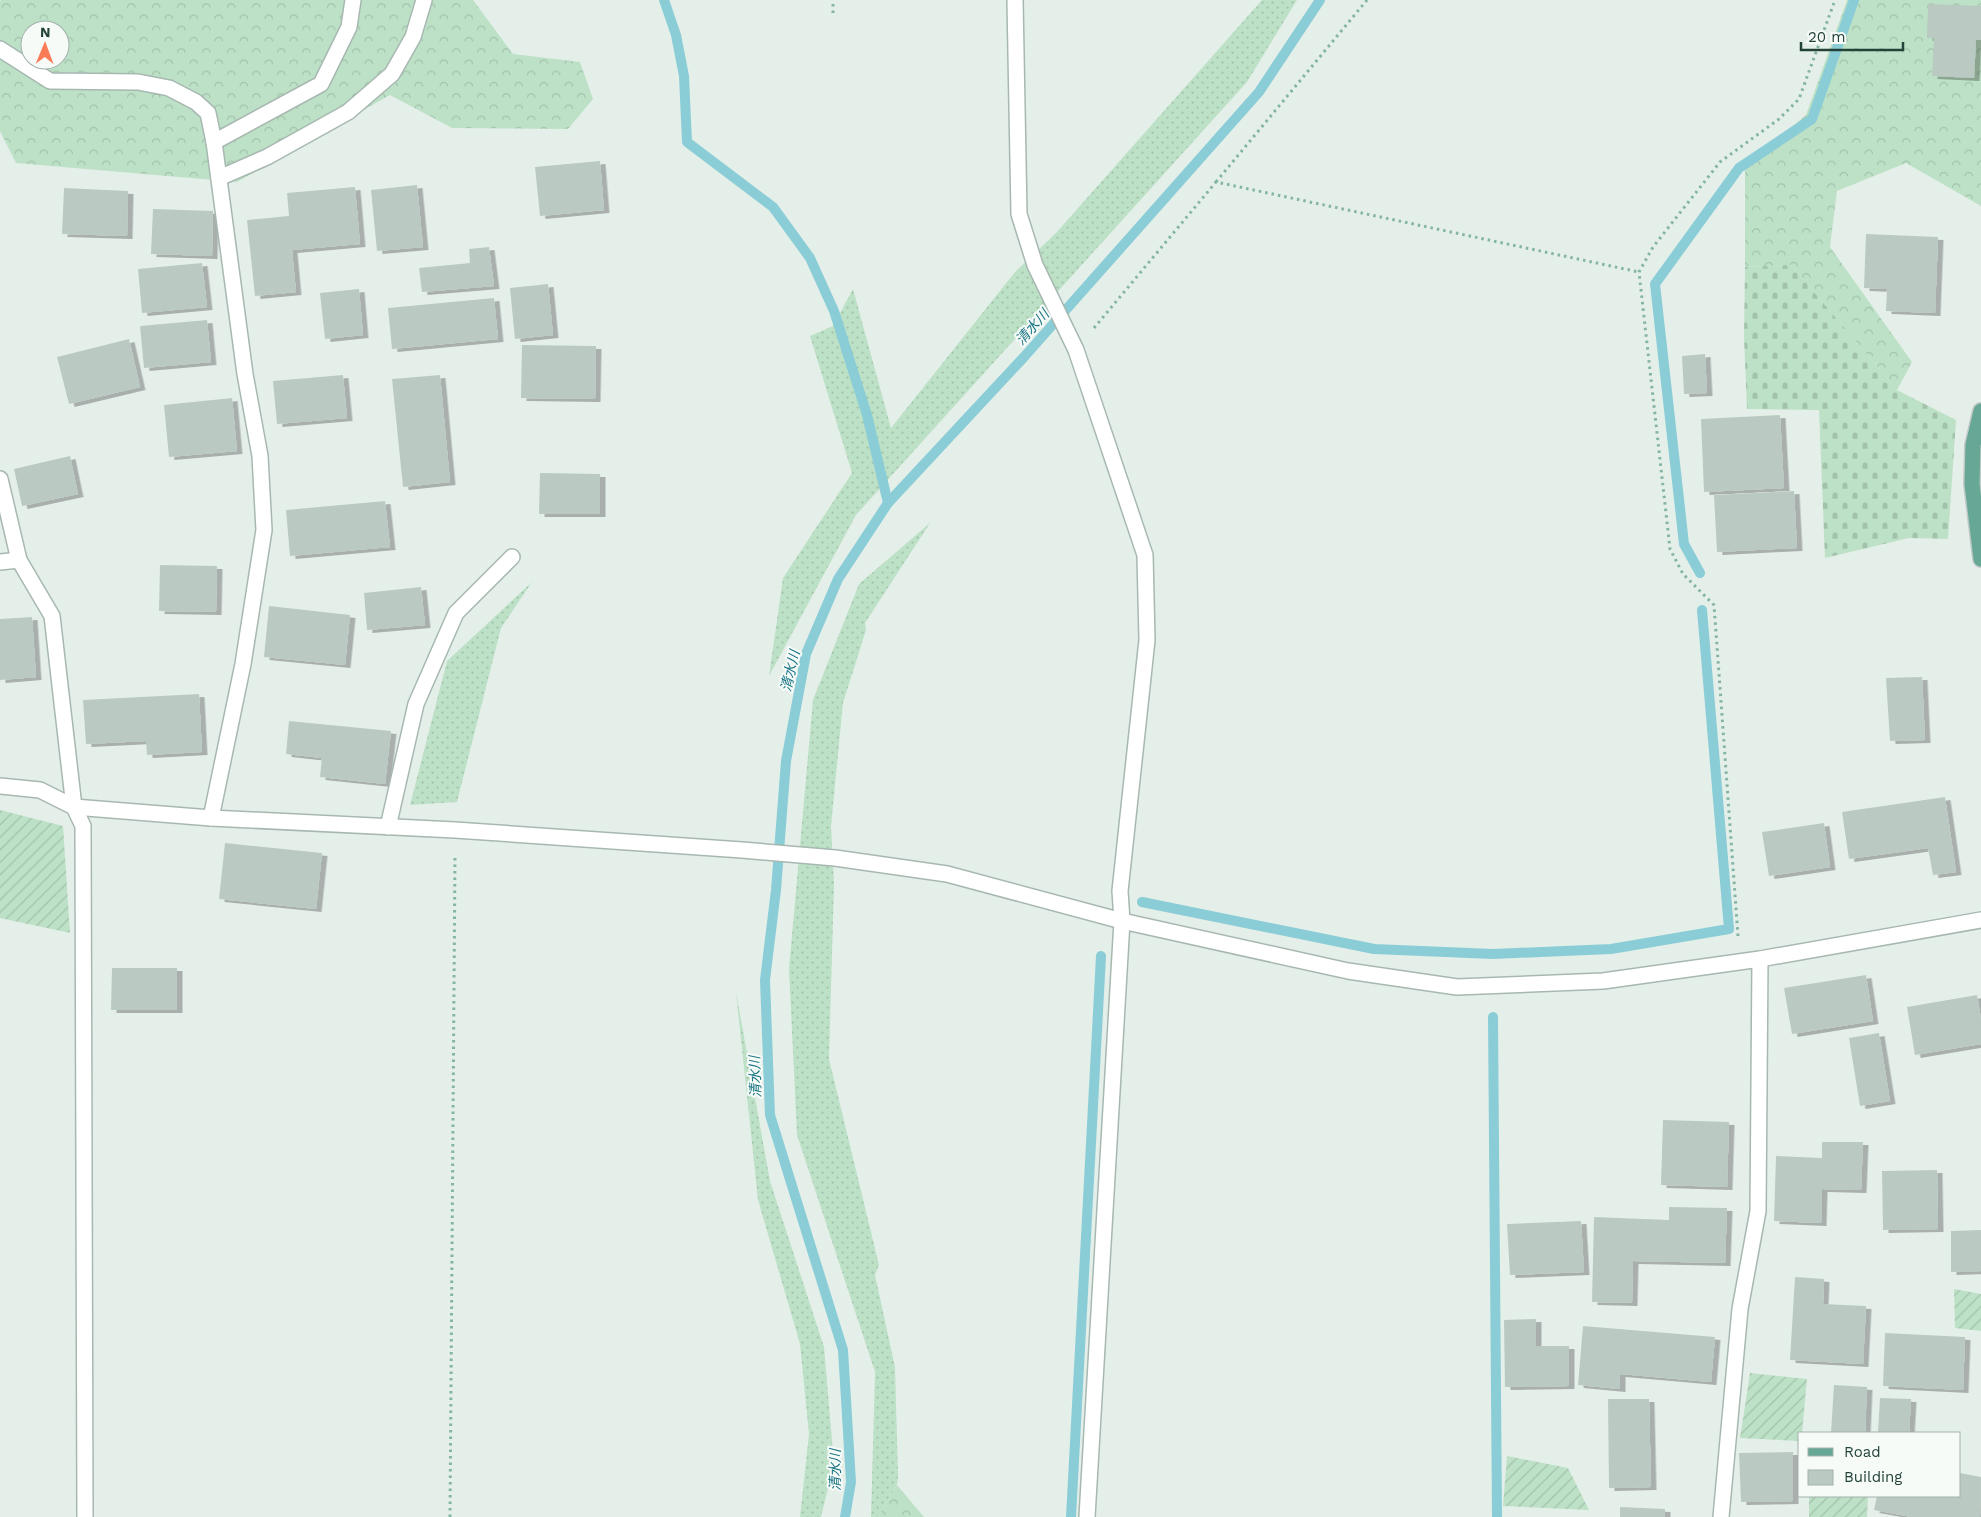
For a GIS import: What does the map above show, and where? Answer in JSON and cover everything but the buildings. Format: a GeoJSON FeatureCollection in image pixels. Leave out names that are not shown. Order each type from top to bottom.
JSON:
{"type":"FeatureCollection","features":[{"type":"Feature","properties":{"kind":"main road"},"geometry":{"type":"LineString","coordinates":[[1981,410],[1973,445],[1972,484],[1981,559]]}},
{"type":"Feature","properties":{"kind":"street"},"geometry":{"type":"LineString","coordinates":[[214,142],[320,84],[349,27],[352,0]]}},
{"type":"Feature","properties":{"kind":"street"},"geometry":{"type":"LineString","coordinates":[[219,178],[267,157],[348,112],[392,74],[413,37],[424,0]]}},
{"type":"Feature","properties":{"kind":"street"},"geometry":{"type":"LineString","coordinates":[[1015,0],[1019,214],[1035,265],[1076,350],[1145,555],[1147,640],[1120,890],[1122,921],[1087,1517]]}},
{"type":"Feature","properties":{"kind":"street"},"geometry":{"type":"LineString","coordinates":[[0,50],[50,81],[138,82],[169,88],[196,102],[208,114],[214,142],[245,374],[260,456],[264,530],[243,664],[211,818]]}},
{"type":"Feature","properties":{"kind":"street"},"geometry":{"type":"LineString","coordinates":[[0,479],[18,560],[52,616],[74,807],[83,826],[85,1517]]}},
{"type":"Feature","properties":{"kind":"street"},"geometry":{"type":"LineString","coordinates":[[388,827],[416,704],[456,613],[512,557]]}},
{"type":"Feature","properties":{"kind":"street"},"geometry":{"type":"LineString","coordinates":[[0,562],[18,560]]}},
{"type":"Feature","properties":{"kind":"street"},"geometry":{"type":"LineString","coordinates":[[0,786],[40,790],[74,807],[211,818],[455,830],[835,858],[947,874],[1122,921],[1348,971],[1457,987],[1602,981],[1760,959],[1981,920]]}},
{"type":"Feature","properties":{"kind":"street"},"geometry":{"type":"LineString","coordinates":[[1722,1517],[1740,1309],[1758,1211],[1760,959]]}},
{"type":"Feature","properties":{"kind":"path"},"geometry":{"type":"LineString","coordinates":[[833,0],[833,13]]}},
{"type":"Feature","properties":{"kind":"path"},"geometry":{"type":"LineString","coordinates":[[1076,350],[1367,0]]}},
{"type":"Feature","properties":{"kind":"path"},"geometry":{"type":"LineString","coordinates":[[1740,962],[1714,605],[1683,574],[1670,549],[1639,272],[1653,247],[1720,162],[1779,119],[1799,99],[1835,0]]}},
{"type":"Feature","properties":{"kind":"path"},"geometry":{"type":"LineString","coordinates":[[1216,182],[1639,272]]}},
{"type":"Feature","properties":{"kind":"path"},"geometry":{"type":"LineString","coordinates":[[450,1517],[455,830]]}},
{"type":"Feature","properties":{"kind":"green space"},"geometry":{"type":"Polygon","coordinates":[[[473,0],[513,54],[580,62],[593,99],[568,129],[452,128],[390,95],[237,182],[16,163],[0,131],[0,1],[473,0]]]}},
{"type":"Feature","properties":{"kind":"green space"},"geometry":{"type":"Polygon","coordinates":[[[1262,0],[1297,0],[1247,82],[856,515],[769,676],[783,578],[852,473],[810,336],[833,326],[853,289],[891,428],[1015,272],[1056,233],[1262,0]]]}},
{"type":"Feature","properties":{"kind":"green space"},"geometry":{"type":"Polygon","coordinates":[[[1847,0],[1981,0],[1981,206],[1906,163],[1837,191],[1830,247],[1912,362],[1897,390],[1791,265],[1745,267],[1745,166],[1806,115],[1847,0]]]}},
{"type":"Feature","properties":{"kind":"green space"},"geometry":{"type":"Polygon","coordinates":[[[1791,265],[1897,390],[1956,420],[1948,539],[1909,538],[1825,558],[1819,410],[1747,409],[1744,337],[1745,267],[1791,265]]]}},
{"type":"Feature","properties":{"kind":"green space"},"geometry":{"type":"Polygon","coordinates":[[[930,523],[865,623],[866,630],[843,703],[831,826],[834,884],[829,1059],[879,1265],[875,1275],[895,1367],[897,1485],[878,1517],[871,1517],[875,1372],[797,1135],[789,969],[813,700],[859,584],[930,523]]]}},
{"type":"Feature","properties":{"kind":"green space"},"geometry":{"type":"Polygon","coordinates":[[[532,582],[501,628],[457,802],[410,805],[447,661],[532,582]]]}},
{"type":"Feature","properties":{"kind":"green space"},"geometry":{"type":"Polygon","coordinates":[[[0,810],[63,826],[70,933],[0,918],[0,810]]]}},
{"type":"Feature","properties":{"kind":"green space"},"geometry":{"type":"Polygon","coordinates":[[[736,992],[770,1181],[824,1347],[834,1464],[821,1517],[800,1517],[809,1434],[800,1344],[758,1200],[736,992]]]}},
{"type":"Feature","properties":{"kind":"green space"},"geometry":{"type":"Polygon","coordinates":[[[1954,1289],[1981,1294],[1981,1331],[1955,1328],[1954,1289]]]}},
{"type":"Feature","properties":{"kind":"green space"},"geometry":{"type":"Polygon","coordinates":[[[1750,1373],[1807,1379],[1802,1432],[1798,1432],[1798,1441],[1740,1438],[1750,1373]]]}},
{"type":"Feature","properties":{"kind":"green space"},"geometry":{"type":"Polygon","coordinates":[[[1507,1456],[1568,1468],[1589,1510],[1503,1506],[1507,1456]]]}},
{"type":"Feature","properties":{"kind":"green space"},"geometry":{"type":"Polygon","coordinates":[[[897,1485],[924,1517],[878,1517],[897,1485]]]}},
{"type":"Feature","properties":{"kind":"green space"},"geometry":{"type":"Polygon","coordinates":[[[1809,1497],[1868,1497],[1867,1517],[1809,1517],[1809,1497]]]}},
{"type":"Feature","properties":{"kind":"waterway"},"geometry":{"type":"LineString","coordinates":[[664,0],[676,35],[684,76],[687,142],[773,207],[810,258],[834,311],[867,415],[888,503]]}},
{"type":"Feature","properties":{"kind":"waterway","name":"清水川"},"geometry":{"type":"LineString","coordinates":[[845,1517],[851,1482],[843,1350],[770,1115],[765,980],[776,890],[786,761],[806,654],[838,579],[888,503],[1024,357],[1259,92],[1320,0]]}},
{"type":"Feature","properties":{"kind":"waterway"},"geometry":{"type":"LineString","coordinates":[[1700,573],[1684,544],[1655,284],[1739,168],[1812,119],[1854,0]]}},
{"type":"Feature","properties":{"kind":"waterway"},"geometry":{"type":"LineString","coordinates":[[1142,902],[1374,949],[1493,954],[1611,949],[1729,929],[1702,610]]}},
{"type":"Feature","properties":{"kind":"waterway"},"geometry":{"type":"LineString","coordinates":[[1071,1517],[1101,956]]}},
{"type":"Feature","properties":{"kind":"waterway"},"geometry":{"type":"LineString","coordinates":[[1493,1017],[1497,1517]]}}]}
